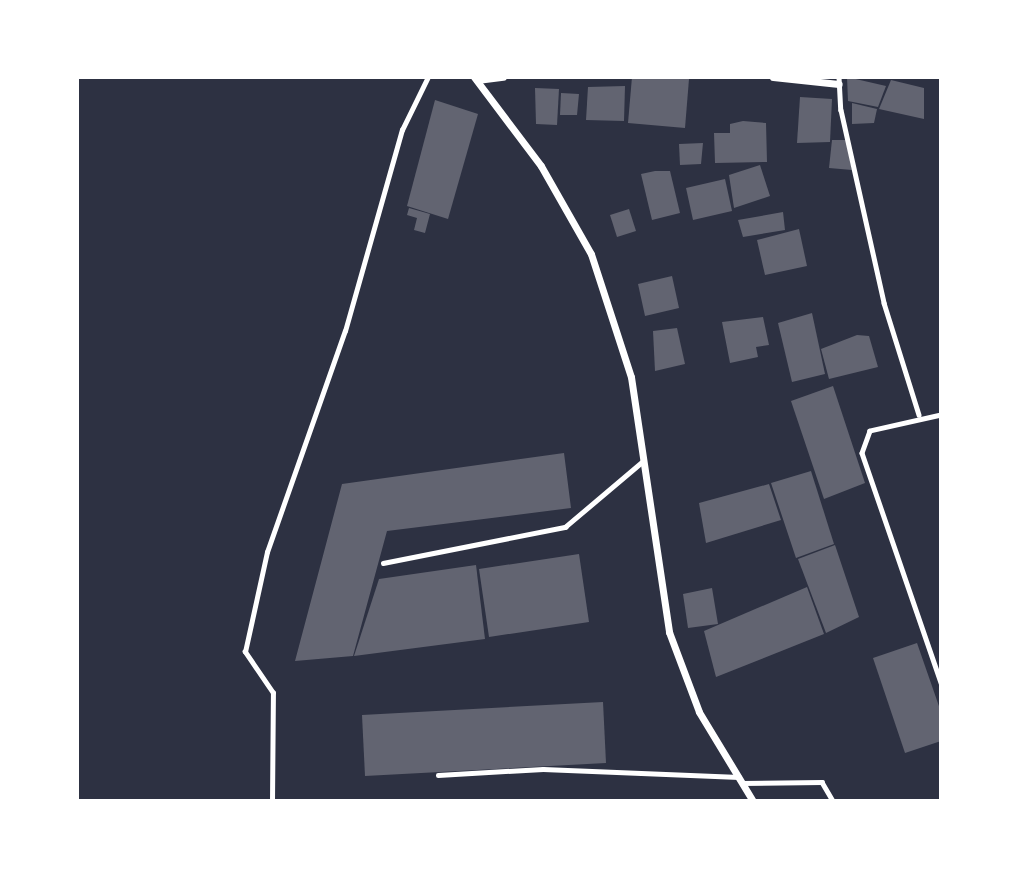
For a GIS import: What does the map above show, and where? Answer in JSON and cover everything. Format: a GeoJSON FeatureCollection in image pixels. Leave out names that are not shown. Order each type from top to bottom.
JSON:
{"type":"FeatureCollection","features":[{"type":"Feature","properties":{"kind":"street"},"geometry":{"type":"LineString","coordinates":[[476,79],[503,77]]}},
{"type":"Feature","properties":{"kind":"street"},"geometry":{"type":"LineString","coordinates":[[773,77],[839,80]]}},
{"type":"Feature","properties":{"kind":"street"},"geometry":{"type":"LineString","coordinates":[[476,79],[541,166],[591,254],[631,377],[669,632],[699,712],[731,773],[740,780],[753,801]]}},
{"type":"Feature","properties":{"kind":"lane"},"geometry":{"type":"LineString","coordinates":[[272,801],[273,693],[245,652],[267,552],[345,331],[402,130],[428,77]]}},
{"type":"Feature","properties":{"kind":"lane"},"geometry":{"type":"LineString","coordinates":[[839,80],[884,303],[919,415]]}},
{"type":"Feature","properties":{"kind":"lane"},"geometry":{"type":"LineString","coordinates":[[941,415],[919,415],[870,431],[862,453],[941,683]]}},
{"type":"Feature","properties":{"kind":"lane"},"geometry":{"type":"LineString","coordinates":[[383,563],[565,527],[644,461]]}},
{"type":"Feature","properties":{"kind":"lane"},"geometry":{"type":"LineString","coordinates":[[438,775],[543,769],[822,782],[833,801]]}},
{"type":"Feature","properties":{"kind":"building"},"geometry":{"type":"Polygon","coordinates":[[[632,77],[689,79],[685,128],[628,123],[632,77]]]}},
{"type":"Feature","properties":{"kind":"building"},"geometry":{"type":"Polygon","coordinates":[[[847,77],[886,86],[878,107],[848,101],[847,77]]]}},
{"type":"Feature","properties":{"kind":"building"},"geometry":{"type":"Polygon","coordinates":[[[891,80],[924,88],[924,119],[879,109],[891,80]]]}},
{"type":"Feature","properties":{"kind":"building"},"geometry":{"type":"Polygon","coordinates":[[[625,86],[624,121],[586,120],[588,87],[625,86]]]}},
{"type":"Feature","properties":{"kind":"building"},"geometry":{"type":"Polygon","coordinates":[[[535,88],[559,89],[557,125],[536,124],[535,88]]]}},
{"type":"Feature","properties":{"kind":"building"},"geometry":{"type":"Polygon","coordinates":[[[561,93],[579,94],[577,115],[560,115],[561,93]]]}},
{"type":"Feature","properties":{"kind":"building"},"geometry":{"type":"Polygon","coordinates":[[[800,97],[832,99],[830,142],[797,143],[800,97]]]}},
{"type":"Feature","properties":{"kind":"building"},"geometry":{"type":"Polygon","coordinates":[[[435,100],[478,114],[448,219],[407,206],[435,100]]]}},
{"type":"Feature","properties":{"kind":"building"},"geometry":{"type":"Polygon","coordinates":[[[852,103],[877,109],[874,123],[852,124],[852,103]]]}},
{"type":"Feature","properties":{"kind":"building"},"geometry":{"type":"Polygon","coordinates":[[[743,121],[766,123],[767,162],[715,163],[714,133],[730,133],[730,124],[743,121]]]}},
{"type":"Feature","properties":{"kind":"building"},"geometry":{"type":"Polygon","coordinates":[[[832,140],[846,140],[852,170],[829,168],[832,140]]]}},
{"type":"Feature","properties":{"kind":"building"},"geometry":{"type":"Polygon","coordinates":[[[703,143],[701,164],[680,165],[679,144],[703,143]]]}},
{"type":"Feature","properties":{"kind":"building"},"geometry":{"type":"Polygon","coordinates":[[[760,165],[770,196],[734,208],[729,175],[760,165]]]}},
{"type":"Feature","properties":{"kind":"building"},"geometry":{"type":"Polygon","coordinates":[[[670,171],[680,213],[652,220],[641,174],[670,171]]]}},
{"type":"Feature","properties":{"kind":"building"},"geometry":{"type":"Polygon","coordinates":[[[725,179],[732,211],[693,220],[686,188],[725,179]]]}},
{"type":"Feature","properties":{"kind":"building"},"geometry":{"type":"Polygon","coordinates":[[[409,208],[430,214],[425,233],[414,230],[417,218],[407,215],[409,208]]]}},
{"type":"Feature","properties":{"kind":"building"},"geometry":{"type":"Polygon","coordinates":[[[629,209],[636,231],[617,237],[610,215],[629,209]]]}},
{"type":"Feature","properties":{"kind":"building"},"geometry":{"type":"Polygon","coordinates":[[[783,212],[785,230],[743,237],[738,220],[783,212]]]}},
{"type":"Feature","properties":{"kind":"building"},"geometry":{"type":"Polygon","coordinates":[[[799,229],[807,266],[765,275],[757,240],[799,229]]]}},
{"type":"Feature","properties":{"kind":"building"},"geometry":{"type":"Polygon","coordinates":[[[672,276],[679,308],[645,316],[638,284],[672,276]]]}},
{"type":"Feature","properties":{"kind":"building"},"geometry":{"type":"Polygon","coordinates":[[[812,313],[825,374],[792,382],[778,323],[812,313]]]}},
{"type":"Feature","properties":{"kind":"building"},"geometry":{"type":"Polygon","coordinates":[[[763,317],[769,345],[756,347],[758,357],[730,363],[722,322],[763,317]]]}},
{"type":"Feature","properties":{"kind":"building"},"geometry":{"type":"Polygon","coordinates":[[[677,328],[685,364],[655,371],[653,331],[677,328]]]}},
{"type":"Feature","properties":{"kind":"building"},"geometry":{"type":"Polygon","coordinates":[[[857,335],[869,336],[878,367],[829,379],[821,349],[857,335]]]}},
{"type":"Feature","properties":{"kind":"building"},"geometry":{"type":"Polygon","coordinates":[[[833,386],[865,483],[824,499],[791,401],[833,386]]]}},
{"type":"Feature","properties":{"kind":"building"},"geometry":{"type":"Polygon","coordinates":[[[564,453],[571,508],[387,531],[353,656],[295,661],[342,484],[564,453]]]}},
{"type":"Feature","properties":{"kind":"building"},"geometry":{"type":"Polygon","coordinates":[[[811,471],[834,544],[796,558],[771,483],[811,471]]]}},
{"type":"Feature","properties":{"kind":"building"},"geometry":{"type":"Polygon","coordinates":[[[769,484],[781,520],[706,543],[699,503],[769,484]]]}},
{"type":"Feature","properties":{"kind":"building"},"geometry":{"type":"Polygon","coordinates":[[[835,545],[859,617],[826,633],[798,559],[835,545]]]}},
{"type":"Feature","properties":{"kind":"building"},"geometry":{"type":"Polygon","coordinates":[[[579,554],[589,622],[489,637],[479,569],[579,554]]]}},
{"type":"Feature","properties":{"kind":"building"},"geometry":{"type":"Polygon","coordinates":[[[476,565],[485,639],[354,656],[379,579],[476,565]]]}},
{"type":"Feature","properties":{"kind":"building"},"geometry":{"type":"Polygon","coordinates":[[[807,587],[824,634],[716,677],[704,631],[807,587]]]}},
{"type":"Feature","properties":{"kind":"building"},"geometry":{"type":"Polygon","coordinates":[[[712,588],[718,624],[688,628],[683,594],[712,588]]]}},
{"type":"Feature","properties":{"kind":"building"},"geometry":{"type":"Polygon","coordinates":[[[917,643],[941,712],[941,741],[905,753],[873,658],[917,643]]]}},
{"type":"Feature","properties":{"kind":"building"},"geometry":{"type":"Polygon","coordinates":[[[603,702],[606,763],[365,776],[362,715],[603,702]]]}}]}
